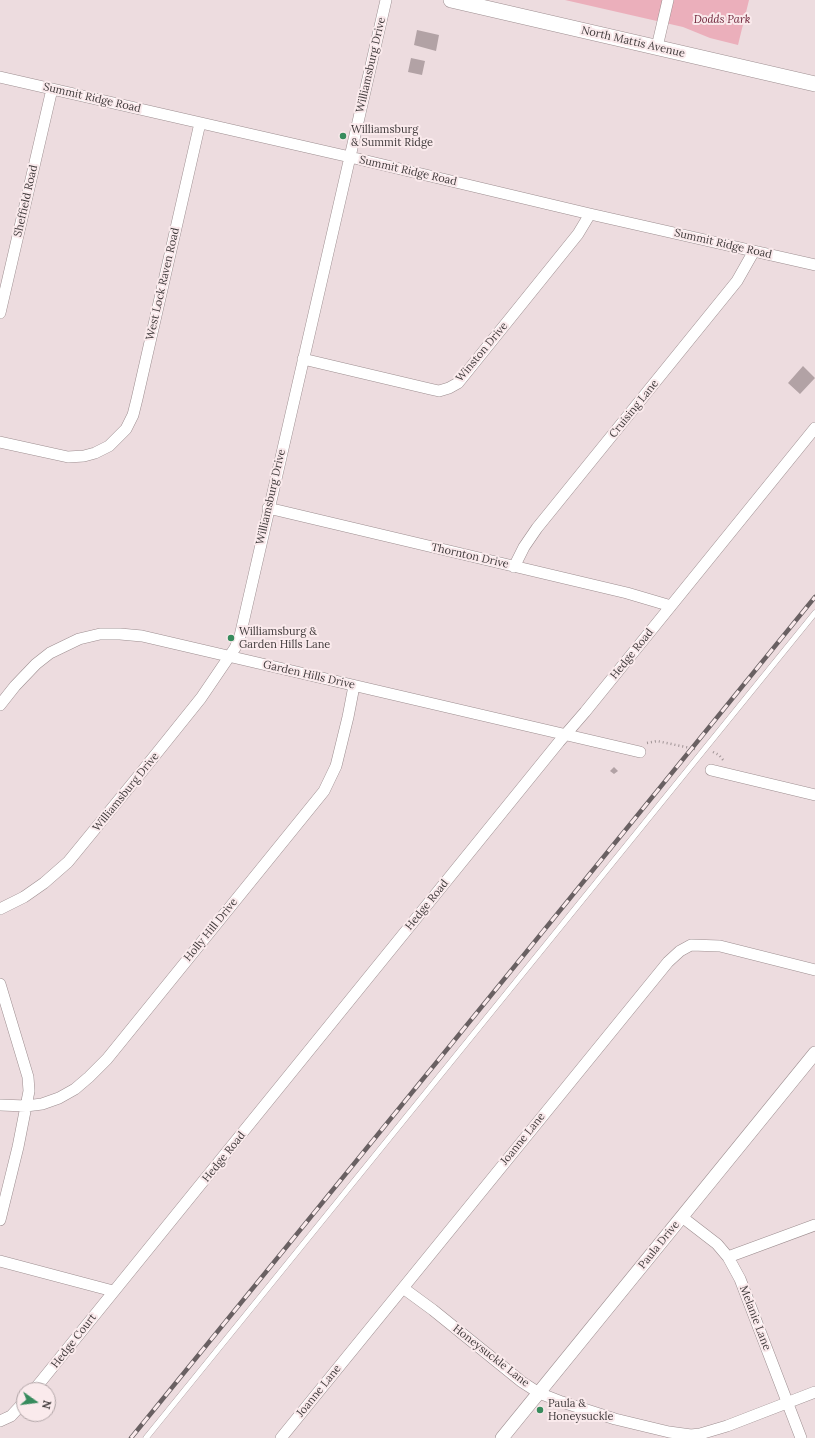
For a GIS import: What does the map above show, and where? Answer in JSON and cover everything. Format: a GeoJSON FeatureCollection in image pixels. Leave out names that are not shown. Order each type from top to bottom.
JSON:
{"type":"FeatureCollection","features":[{"type":"Feature","properties":{"kind":"main road","name":"North Mattis Avenue"},"geometry":{"type":"LineString","coordinates":[[451,0],[815,84]]}},
{"type":"Feature","properties":{"kind":"street","name":"Williamsburg Drive"},"geometry":{"type":"LineString","coordinates":[[0,909],[24,897],[44,884],[68,862],[196,705],[230,657],[240,636],[268,508],[386,0]]}},
{"type":"Feature","properties":{"kind":"street"},"geometry":{"type":"LineString","coordinates":[[656,47],[668,0]]}},
{"type":"Feature","properties":{"kind":"street","name":"Summit Ridge Road"},"geometry":{"type":"LineString","coordinates":[[0,77],[815,265]]}},
{"type":"Feature","properties":{"kind":"street","name":"Sheffield Road"},"geometry":{"type":"LineString","coordinates":[[0,313],[52,89]]}},
{"type":"Feature","properties":{"kind":"street","name":"West Lock Raven Road"},"geometry":{"type":"LineString","coordinates":[[0,442],[68,457],[84,456],[95,453],[116,441],[126,429],[133,415],[200,123]]}},
{"type":"Feature","properties":{"kind":"street","name":"Winston Drive"},"geometry":{"type":"LineString","coordinates":[[303,359],[430,389],[439,390],[449,388],[458,383],[578,234],[590,214]]}},
{"type":"Feature","properties":{"kind":"street","name":"Cruising Lane"},"geometry":{"type":"LineString","coordinates":[[514,567],[524,547],[538,528],[737,281],[754,251]]}},
{"type":"Feature","properties":{"kind":"street","name":"Hedge Road"},"geometry":{"type":"LineString","coordinates":[[113,1291],[174,1219],[815,428]]}},
{"type":"Feature","properties":{"kind":"street","name":"Thornton Drive"},"geometry":{"type":"LineString","coordinates":[[268,508],[627,593],[671,606]]}},
{"type":"Feature","properties":{"kind":"street","name":"Garden Hills Drive"},"geometry":{"type":"LineString","coordinates":[[0,705],[31,669],[50,653],[79,639],[100,634],[120,634],[142,636],[637,751]]}},
{"type":"Feature","properties":{"kind":"street","name":"Holly Hill Drive"},"geometry":{"type":"LineString","coordinates":[[0,1105],[26,1106],[42,1104],[59,1098],[75,1089],[107,1059],[324,791],[336,766],[354,686]]}},
{"type":"Feature","properties":{"kind":"street"},"geometry":{"type":"LineString","coordinates":[[711,770],[815,795]]}},
{"type":"Feature","properties":{"kind":"street","name":"Joanne Lane"},"geometry":{"type":"LineString","coordinates":[[281,1438],[663,968],[680,951],[691,945],[720,946],[815,970]]}},
{"type":"Feature","properties":{"kind":"street"},"geometry":{"type":"LineString","coordinates":[[0,984],[28,1078],[29,1091],[18,1147],[0,1220]]}},
{"type":"Feature","properties":{"kind":"street","name":"Paula Drive"},"geometry":{"type":"LineString","coordinates":[[502,1438],[815,1053]]}},
{"type":"Feature","properties":{"kind":"street","name":"Melanie Lane"},"geometry":{"type":"LineString","coordinates":[[682,1217],[717,1244],[728,1256],[740,1278],[801,1438]]}},
{"type":"Feature","properties":{"kind":"street"},"geometry":{"type":"LineString","coordinates":[[728,1256],[815,1225]]}},
{"type":"Feature","properties":{"kind":"street"},"geometry":{"type":"LineString","coordinates":[[0,1261],[113,1291]]}},
{"type":"Feature","properties":{"kind":"street","name":"Honeysuckle Lane"},"geometry":{"type":"LineString","coordinates":[[403,1288],[433,1310],[522,1382],[539,1393],[615,1419],[669,1432],[691,1435],[700,1434],[727,1426],[815,1392]]}},
{"type":"Feature","properties":{"kind":"street","name":"Hedge Court"},"geometry":{"type":"LineString","coordinates":[[40,1382],[113,1291]]}},
{"type":"Feature","properties":{"kind":"street"},"geometry":{"type":"LineString","coordinates":[[0,1421],[11,1416],[16,1411]]}},
{"type":"Feature","properties":{"kind":"lane"},"geometry":{"type":"LineString","coordinates":[[146,1438],[815,613]]}},
{"type":"Feature","properties":{"kind":"path"},"geometry":{"type":"LineString","coordinates":[[637,751],[639,746],[657,741],[715,752],[724,760],[727,774]]}},
{"type":"Feature","properties":{"kind":"green space","name":"Dodds Park"},"geometry":{"type":"Polygon","coordinates":[[[565,0],[749,0],[738,45],[710,38],[683,27],[565,0]]]}},
{"type":"Feature","properties":{"kind":"building"},"geometry":{"type":"Polygon","coordinates":[[[417,30],[439,35],[436,51],[414,45],[417,30]]]}},
{"type":"Feature","properties":{"kind":"building"},"geometry":{"type":"Polygon","coordinates":[[[411,58],[425,61],[422,75],[408,72],[411,58]]]}},
{"type":"Feature","properties":{"kind":"building"},"geometry":{"type":"Polygon","coordinates":[[[803,366],[815,378],[800,394],[788,383],[803,366]]]}},
{"type":"Feature","properties":{"kind":"building"},"geometry":{"type":"Polygon","coordinates":[[[614,767],[618,771],[614,774],[610,771],[614,767]]]}},
{"type":"Feature","properties":{"kind":"railway"},"geometry":{"type":"LineString","coordinates":[[131,1438],[815,597]]}},
{"type":"Feature","properties":{"kind":"place","name":"Williamsburg & Summit Ridge"},"geometry":{"type":"Point","coordinates":[343,136]}},
{"type":"Feature","properties":{"kind":"place","name":"Williamsburg & Garden Hills Lane"},"geometry":{"type":"Point","coordinates":[231,638]}},
{"type":"Feature","properties":{"kind":"place","name":"Paula & Honeysuckle"},"geometry":{"type":"Point","coordinates":[540,1410]}}]}
